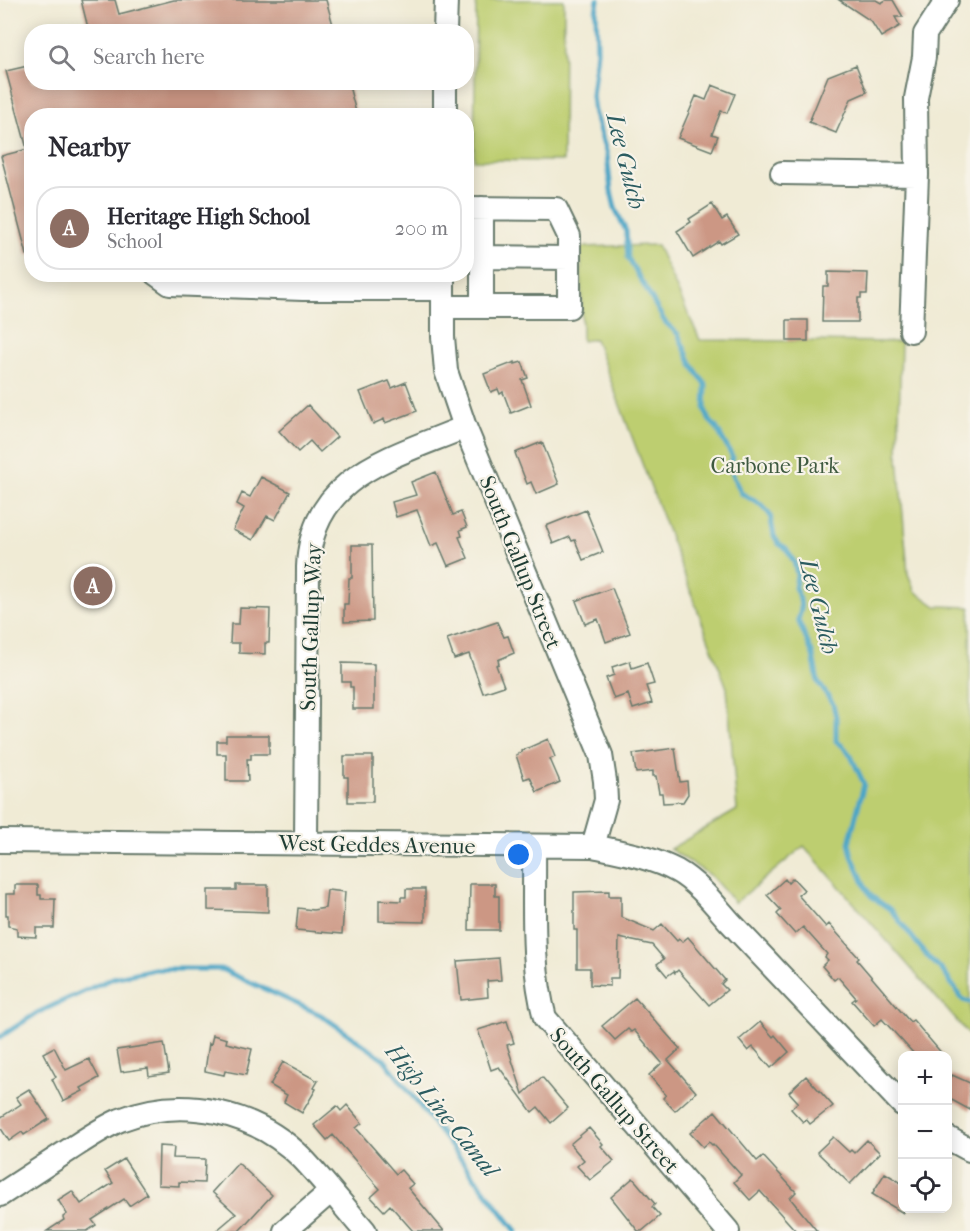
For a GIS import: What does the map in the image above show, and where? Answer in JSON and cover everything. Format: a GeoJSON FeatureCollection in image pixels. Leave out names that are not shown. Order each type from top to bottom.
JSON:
{"type":"FeatureCollection","features":[{"type":"Feature","properties":{"kind":"street"},"geometry":{"type":"LineString","coordinates":[[446,0],[446,24]]}},
{"type":"Feature","properties":{"kind":"street"},"geometry":{"type":"LineString","coordinates":[[911,331],[917,175],[916,98],[925,34],[946,0]]}},
{"type":"Feature","properties":{"kind":"street"},"geometry":{"type":"LineString","coordinates":[[445,90],[445,108]]}},
{"type":"Feature","properties":{"kind":"street"},"geometry":{"type":"LineString","coordinates":[[782,173],[917,175]]}},
{"type":"Feature","properties":{"kind":"street"},"geometry":{"type":"LineString","coordinates":[[168,282],[171,284],[303,289],[443,290],[482,307],[569,307],[569,236],[556,209],[474,208],[482,257],[482,307]]}},
{"type":"Feature","properties":{"kind":"street"},"geometry":{"type":"LineString","coordinates":[[482,257],[569,258]]}},
{"type":"Feature","properties":{"kind":"street","name":"South Gallup Street"},"geometry":{"type":"LineString","coordinates":[[443,290],[446,371],[465,427],[600,755],[606,800],[593,846]]}},
{"type":"Feature","properties":{"kind":"street","name":"South Gallup Way"},"geometry":{"type":"LineString","coordinates":[[306,842],[308,549],[313,530],[328,502],[346,484],[369,468],[465,427]]}},
{"type":"Feature","properties":{"kind":"street","name":"West Geddes Avenue"},"geometry":{"type":"LineString","coordinates":[[0,841],[593,846],[650,859],[678,872],[706,894],[898,1099]]}},
{"type":"Feature","properties":{"kind":"street","name":"South Gallup Street"},"geometry":{"type":"LineString","coordinates":[[534,846],[536,972],[539,997],[545,1018],[728,1231]]}},
{"type":"Feature","properties":{"kind":"street"},"geometry":{"type":"LineString","coordinates":[[0,1195],[110,1125],[148,1112],[187,1107],[213,1111],[255,1125],[279,1139],[302,1158],[365,1231]]}},
{"type":"Feature","properties":{"kind":"street"},"geometry":{"type":"LineString","coordinates":[[952,1140],[970,1150]]}},
{"type":"Feature","properties":{"kind":"street"},"geometry":{"type":"LineString","coordinates":[[285,1231],[330,1192]]}},
{"type":"Feature","properties":{"kind":"green space"},"geometry":{"type":"Polygon","coordinates":[[[476,0],[564,0],[563,161],[474,160],[476,0]]]}},
{"type":"Feature","properties":{"kind":"green space","name":"Carbone Park"},"geometry":{"type":"Polygon","coordinates":[[[657,245],[700,340],[901,342],[898,457],[908,574],[915,591],[936,606],[970,607],[970,1036],[804,846],[735,903],[711,876],[670,849],[737,810],[727,688],[595,339],[582,341],[581,247],[657,245]]]}},
{"type":"Feature","properties":{"kind":"building"},"geometry":{"type":"Polygon","coordinates":[[[81,0],[115,0],[119,14],[174,0],[326,0],[333,24],[87,24],[81,0]]]}},
{"type":"Feature","properties":{"kind":"building"},"geometry":{"type":"Polygon","coordinates":[[[839,0],[876,0],[881,3],[893,0],[903,17],[895,17],[900,26],[881,37],[871,21],[839,0]]]}},
{"type":"Feature","properties":{"kind":"building"},"geometry":{"type":"Polygon","coordinates":[[[856,65],[867,92],[851,99],[836,133],[809,122],[828,76],[856,65]]]}},
{"type":"Feature","properties":{"kind":"building"},"geometry":{"type":"Polygon","coordinates":[[[24,67],[24,90],[350,90],[355,108],[24,108],[24,138],[6,71],[24,67]]]}},
{"type":"Feature","properties":{"kind":"building"},"geometry":{"type":"Polygon","coordinates":[[[712,85],[735,94],[727,113],[721,111],[712,134],[718,136],[712,151],[678,138],[696,96],[706,100],[712,85]]]}},
{"type":"Feature","properties":{"kind":"building"},"geometry":{"type":"Polygon","coordinates":[[[24,150],[24,244],[1,156],[24,150]]]}},
{"type":"Feature","properties":{"kind":"building"},"geometry":{"type":"Polygon","coordinates":[[[712,204],[722,220],[727,217],[738,234],[721,244],[719,241],[693,258],[677,231],[691,222],[689,219],[712,204]]]}},
{"type":"Feature","properties":{"kind":"building"},"geometry":{"type":"Polygon","coordinates":[[[828,272],[868,273],[867,294],[861,294],[861,298],[858,298],[858,322],[822,322],[823,286],[828,286],[828,272]]]}},
{"type":"Feature","properties":{"kind":"building"},"geometry":{"type":"Polygon","coordinates":[[[787,320],[808,320],[808,341],[787,341],[787,320]]]}},
{"type":"Feature","properties":{"kind":"building"},"geometry":{"type":"Polygon","coordinates":[[[515,362],[515,364],[522,362],[528,378],[522,380],[531,405],[511,413],[503,392],[500,394],[498,389],[491,392],[484,374],[515,362]]]}},
{"type":"Feature","properties":{"kind":"building"},"geometry":{"type":"Polygon","coordinates":[[[389,381],[392,388],[406,382],[417,411],[385,423],[384,419],[373,424],[360,392],[389,381]]]}},
{"type":"Feature","properties":{"kind":"building"},"geometry":{"type":"Polygon","coordinates":[[[308,405],[337,437],[320,452],[310,441],[298,452],[279,431],[308,405]]]}},
{"type":"Feature","properties":{"kind":"building"},"geometry":{"type":"Polygon","coordinates":[[[542,442],[559,484],[536,494],[531,482],[527,484],[515,453],[542,442]]]}},
{"type":"Feature","properties":{"kind":"building"},"geometry":{"type":"Polygon","coordinates":[[[436,472],[453,515],[461,512],[467,527],[460,530],[462,536],[459,537],[468,558],[448,566],[438,543],[431,546],[417,510],[396,517],[392,502],[416,495],[411,482],[436,472]]]}},
{"type":"Feature","properties":{"kind":"building"},"geometry":{"type":"Polygon","coordinates":[[[261,477],[290,492],[275,520],[267,516],[253,540],[233,530],[244,508],[237,504],[242,493],[250,497],[261,477]]]}},
{"type":"Feature","properties":{"kind":"building"},"geometry":{"type":"Polygon","coordinates":[[[586,510],[603,552],[583,560],[575,540],[572,541],[570,537],[553,544],[546,526],[586,510]]]}},
{"type":"Feature","properties":{"kind":"building"},"geometry":{"type":"Polygon","coordinates":[[[352,545],[372,545],[373,621],[344,622],[344,604],[348,604],[349,578],[352,578],[352,545]]]}},
{"type":"Feature","properties":{"kind":"building"},"geometry":{"type":"Polygon","coordinates":[[[612,588],[630,633],[606,642],[598,619],[585,624],[576,601],[612,588]]]}},
{"type":"Feature","properties":{"kind":"building"},"geometry":{"type":"Polygon","coordinates":[[[240,608],[270,609],[269,643],[265,643],[265,654],[239,653],[239,643],[230,643],[231,624],[239,624],[240,608]]]}},
{"type":"Feature","properties":{"kind":"building"},"geometry":{"type":"Polygon","coordinates":[[[497,622],[504,637],[508,636],[514,653],[498,660],[499,664],[496,665],[504,686],[483,693],[469,654],[454,659],[447,639],[497,622]]]}},
{"type":"Feature","properties":{"kind":"building"},"geometry":{"type":"Polygon","coordinates":[[[630,661],[632,668],[647,663],[654,684],[646,686],[652,703],[633,709],[628,694],[614,699],[606,678],[614,675],[612,667],[630,661]]]}},
{"type":"Feature","properties":{"kind":"building"},"geometry":{"type":"Polygon","coordinates":[[[342,663],[374,664],[374,709],[353,709],[353,687],[350,687],[350,682],[342,682],[342,663]]]}},
{"type":"Feature","properties":{"kind":"building"},"geometry":{"type":"Polygon","coordinates":[[[226,735],[269,735],[269,754],[251,754],[251,759],[247,759],[248,781],[226,781],[226,754],[217,754],[217,741],[226,741],[226,735]]]}},
{"type":"Feature","properties":{"kind":"building"},"geometry":{"type":"Polygon","coordinates":[[[548,739],[555,757],[550,759],[560,782],[537,792],[530,777],[524,779],[516,755],[548,739]]]}},
{"type":"Feature","properties":{"kind":"building"},"geometry":{"type":"Polygon","coordinates":[[[675,748],[680,782],[687,781],[688,794],[683,802],[663,803],[662,793],[659,793],[653,771],[636,773],[633,754],[675,748]]]}},
{"type":"Feature","properties":{"kind":"building"},"geometry":{"type":"Polygon","coordinates":[[[344,756],[373,756],[373,802],[348,802],[348,777],[344,777],[344,756]]]}},
{"type":"Feature","properties":{"kind":"building"},"geometry":{"type":"Polygon","coordinates":[[[793,878],[804,890],[798,895],[826,927],[829,924],[910,1022],[913,1020],[940,1051],[911,1051],[882,1019],[874,1026],[852,1001],[856,998],[838,977],[834,980],[822,966],[828,960],[825,957],[827,954],[803,927],[795,934],[777,914],[781,910],[767,895],[785,879],[788,883],[793,878]]]}},
{"type":"Feature","properties":{"kind":"building"},"geometry":{"type":"Polygon","coordinates":[[[470,884],[495,884],[495,896],[499,896],[499,930],[469,930],[470,884]]]}},
{"type":"Feature","properties":{"kind":"building"},"geometry":{"type":"Polygon","coordinates":[[[15,885],[38,885],[38,895],[41,895],[41,899],[55,899],[54,928],[36,928],[36,937],[17,936],[17,928],[8,926],[8,915],[6,915],[6,894],[15,894],[15,885]]]}},
{"type":"Feature","properties":{"kind":"building"},"geometry":{"type":"Polygon","coordinates":[[[236,885],[268,885],[268,912],[208,910],[208,890],[236,890],[236,885]]]}},
{"type":"Feature","properties":{"kind":"building"},"geometry":{"type":"Polygon","coordinates":[[[406,889],[425,889],[425,922],[379,921],[379,900],[401,901],[401,897],[406,897],[406,889]]]}},
{"type":"Feature","properties":{"kind":"building"},"geometry":{"type":"Polygon","coordinates":[[[327,890],[345,892],[342,934],[296,930],[298,908],[313,910],[325,908],[327,890]]]}},
{"type":"Feature","properties":{"kind":"building"},"geometry":{"type":"Polygon","coordinates":[[[609,891],[609,896],[621,896],[621,917],[654,931],[662,924],[677,941],[679,939],[682,942],[688,937],[725,980],[721,984],[727,990],[709,1005],[678,970],[667,976],[657,964],[664,959],[652,945],[619,938],[618,978],[610,978],[610,986],[590,985],[590,968],[577,968],[574,892],[609,891]]]}},
{"type":"Feature","properties":{"kind":"building"},"geometry":{"type":"Polygon","coordinates":[[[499,958],[501,980],[487,981],[488,997],[461,1000],[457,961],[499,958]]]}},
{"type":"Feature","properties":{"kind":"building"},"geometry":{"type":"Polygon","coordinates":[[[635,998],[680,1049],[668,1060],[696,1092],[675,1111],[663,1098],[666,1095],[649,1075],[662,1063],[634,1030],[631,1032],[628,1029],[615,1040],[602,1026],[635,998]]]}},
{"type":"Feature","properties":{"kind":"building"},"geometry":{"type":"Polygon","coordinates":[[[507,1021],[514,1043],[507,1045],[523,1094],[542,1077],[568,1108],[551,1123],[538,1107],[532,1112],[499,1067],[491,1070],[478,1030],[507,1021]]]}},
{"type":"Feature","properties":{"kind":"building"},"geometry":{"type":"Polygon","coordinates":[[[760,1022],[789,1052],[771,1068],[753,1047],[748,1051],[739,1040],[760,1022]]]}},
{"type":"Feature","properties":{"kind":"building"},"geometry":{"type":"Polygon","coordinates":[[[213,1035],[227,1039],[226,1043],[252,1049],[246,1075],[225,1071],[224,1075],[205,1071],[209,1043],[211,1044],[213,1035]]]}},
{"type":"Feature","properties":{"kind":"building"},"geometry":{"type":"Polygon","coordinates":[[[164,1043],[169,1073],[149,1076],[148,1068],[121,1072],[117,1050],[164,1043]]]}},
{"type":"Feature","properties":{"kind":"building"},"geometry":{"type":"Polygon","coordinates":[[[54,1047],[66,1070],[89,1059],[99,1078],[81,1088],[83,1091],[63,1101],[52,1079],[56,1077],[43,1053],[54,1047]]]}},
{"type":"Feature","properties":{"kind":"building"},"geometry":{"type":"Polygon","coordinates":[[[283,1062],[318,1081],[302,1113],[284,1102],[287,1095],[270,1085],[283,1062]]]}},
{"type":"Feature","properties":{"kind":"building"},"geometry":{"type":"Polygon","coordinates":[[[952,1075],[970,1083],[970,1110],[952,1100],[952,1075]]]}},
{"type":"Feature","properties":{"kind":"building"},"geometry":{"type":"Polygon","coordinates":[[[806,1076],[833,1106],[810,1124],[806,1119],[803,1122],[791,1109],[798,1102],[789,1092],[806,1076]]]}},
{"type":"Feature","properties":{"kind":"building"},"geometry":{"type":"Polygon","coordinates":[[[29,1089],[49,1119],[24,1135],[22,1132],[9,1141],[0,1127],[0,1118],[21,1104],[16,1097],[29,1089]]]}},
{"type":"Feature","properties":{"kind":"building"},"geometry":{"type":"Polygon","coordinates":[[[347,1105],[362,1123],[356,1128],[396,1174],[401,1170],[413,1184],[408,1188],[444,1231],[413,1231],[390,1205],[384,1211],[371,1197],[380,1189],[333,1135],[327,1140],[314,1125],[337,1106],[341,1111],[347,1105]]]}},
{"type":"Feature","properties":{"kind":"building"},"geometry":{"type":"Polygon","coordinates":[[[715,1111],[757,1161],[763,1156],[796,1192],[790,1198],[817,1231],[796,1231],[760,1191],[750,1200],[734,1182],[741,1175],[713,1144],[709,1142],[703,1147],[690,1133],[715,1111]]]}},
{"type":"Feature","properties":{"kind":"building"},"geometry":{"type":"Polygon","coordinates":[[[589,1128],[614,1161],[590,1180],[577,1166],[584,1160],[570,1144],[589,1128]]]}},
{"type":"Feature","properties":{"kind":"building"},"geometry":{"type":"Polygon","coordinates":[[[833,1137],[849,1152],[851,1150],[854,1153],[867,1140],[880,1153],[850,1184],[817,1152],[833,1137]]]}},
{"type":"Feature","properties":{"kind":"building"},"geometry":{"type":"Polygon","coordinates":[[[159,1146],[174,1147],[173,1158],[205,1159],[204,1183],[179,1182],[179,1186],[158,1185],[159,1146]]]}},
{"type":"Feature","properties":{"kind":"building"},"geometry":{"type":"Polygon","coordinates":[[[124,1159],[147,1194],[129,1206],[124,1199],[92,1220],[96,1225],[87,1231],[47,1231],[64,1220],[63,1217],[67,1214],[58,1200],[72,1191],[81,1204],[113,1183],[105,1171],[124,1159]]]}},
{"type":"Feature","properties":{"kind":"building"},"geometry":{"type":"Polygon","coordinates":[[[238,1163],[272,1195],[239,1231],[216,1231],[236,1214],[212,1192],[238,1163]]]}},
{"type":"Feature","properties":{"kind":"building"},"geometry":{"type":"Polygon","coordinates":[[[885,1173],[898,1181],[898,1210],[872,1194],[885,1173]]]}},
{"type":"Feature","properties":{"kind":"building"},"geometry":{"type":"Polygon","coordinates":[[[633,1178],[655,1204],[652,1207],[660,1216],[642,1231],[638,1231],[611,1197],[633,1178]]]}},
{"type":"Feature","properties":{"kind":"waterway","name":"Lee Gulch"},"geometry":{"type":"LineString","coordinates":[[598,0],[597,51],[592,96],[594,112],[607,155],[615,208],[626,231],[628,258],[665,322],[678,334],[692,365],[706,385],[705,409],[709,420],[716,427],[733,458],[729,465],[741,493],[763,506],[770,515],[774,536],[779,544],[786,548],[794,562],[797,575],[795,588],[800,599],[801,610],[798,620],[813,655],[818,682],[833,704],[836,717],[836,741],[851,756],[864,784],[849,843],[866,888],[871,896],[891,910],[927,956],[942,970],[963,1000],[970,1002]]}},
{"type":"Feature","properties":{"kind":"waterway","name":"High Line Canal"},"geometry":{"type":"LineString","coordinates":[[0,1037],[37,1013],[113,978],[154,969],[221,969],[321,1015],[384,1059],[516,1231]]}},
{"type":"Feature","properties":{"kind":"place","name":"Heritage High School"},"geometry":{"type":"Point","coordinates":[93,586]}}]}
